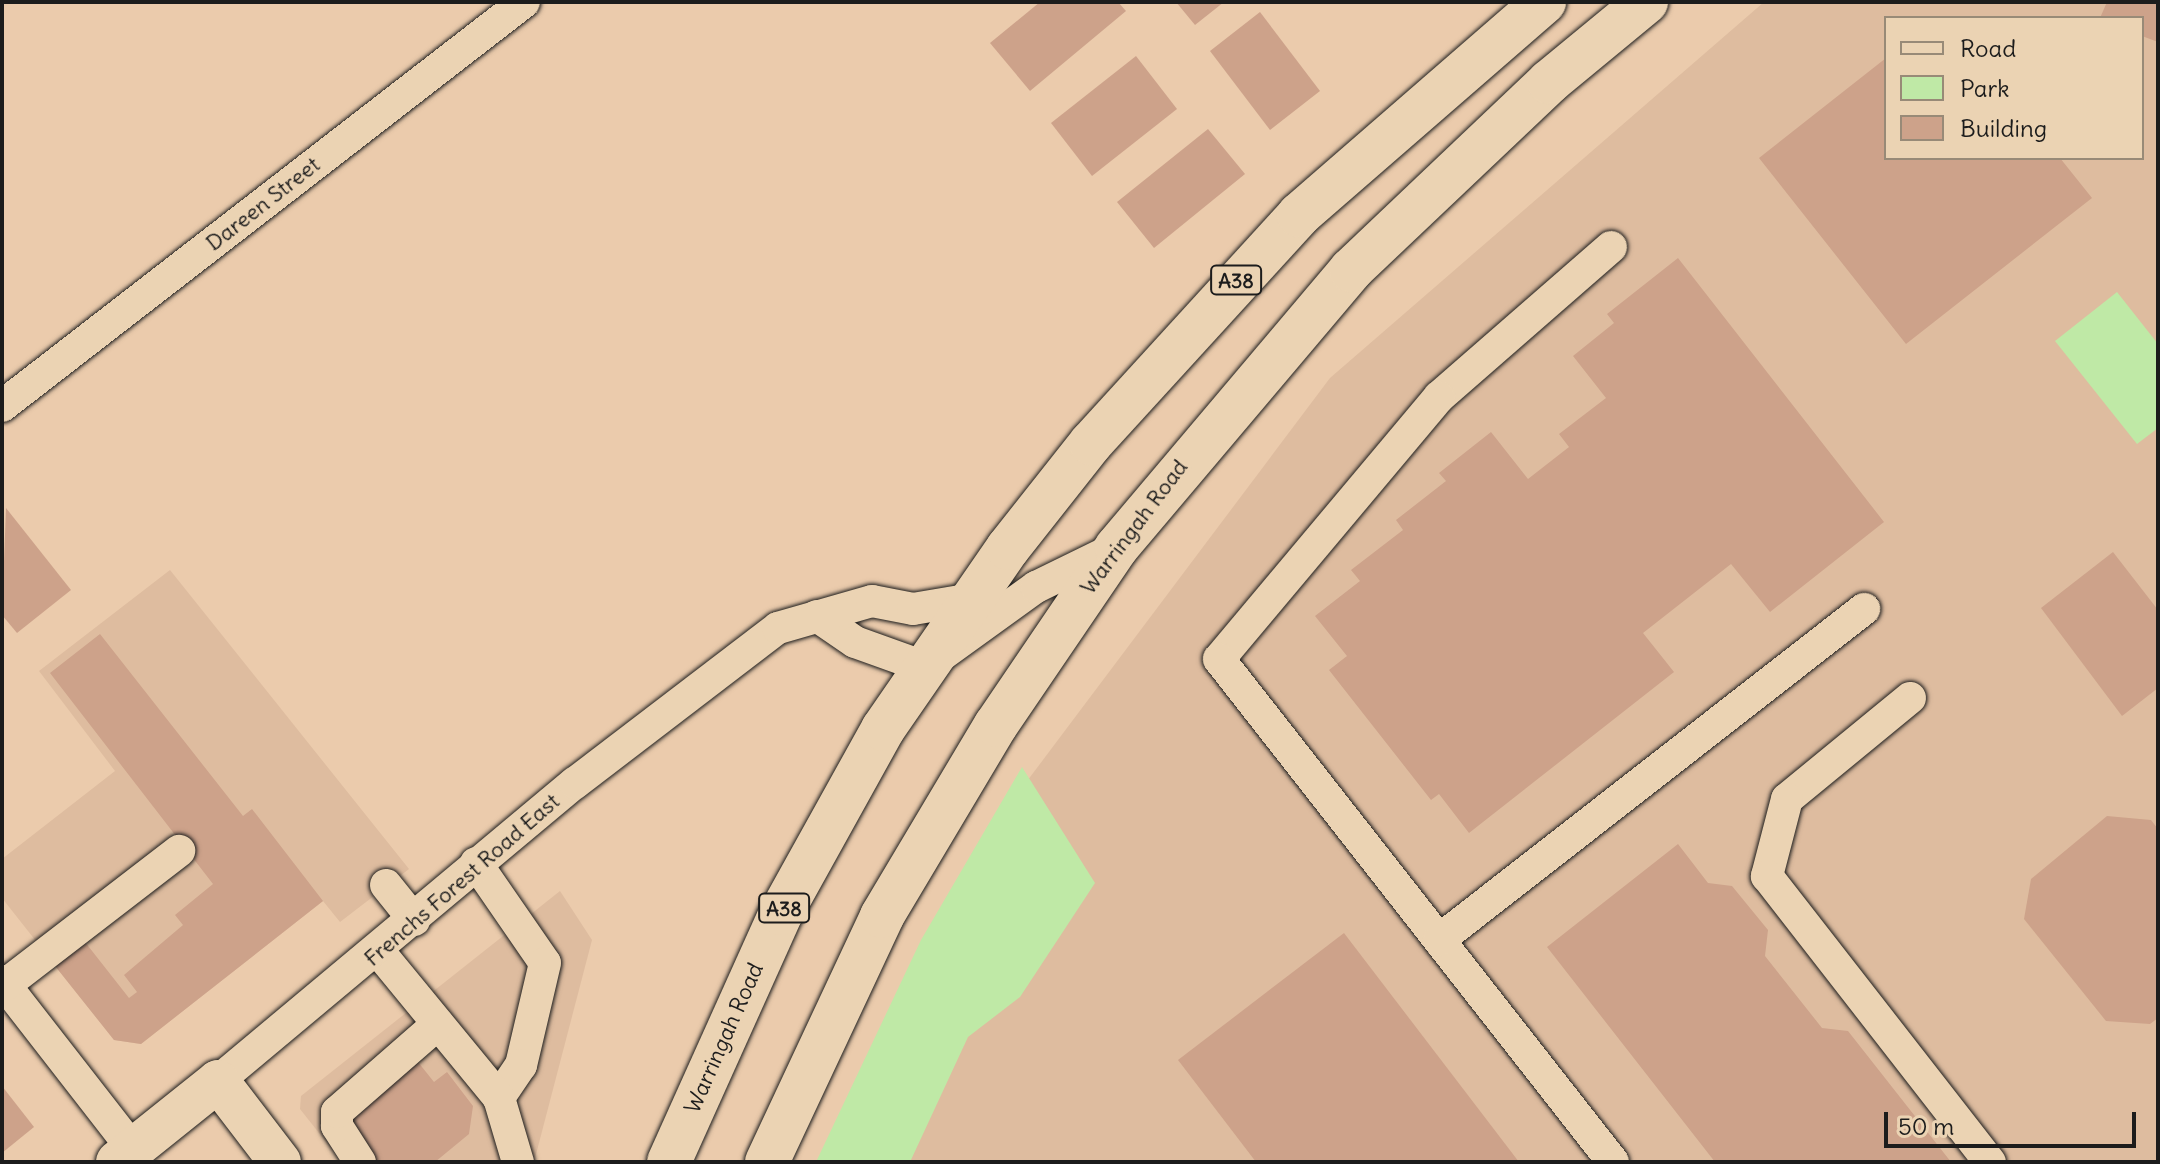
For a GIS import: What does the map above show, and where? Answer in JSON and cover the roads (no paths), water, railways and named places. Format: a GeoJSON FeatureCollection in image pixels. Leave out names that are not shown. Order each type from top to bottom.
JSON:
{"type":"FeatureCollection","features":[{"type":"Feature","properties":{"kind":"highway","name":"Warringah Road"},"geometry":{"type":"LineString","coordinates":[[669,1162],[781,913],[925,667],[972,599],[1091,443],[1227,288],[1357,162],[1544,2]]}},
{"type":"Feature","properties":{"kind":"highway","name":"Warringah Road"},"geometry":{"type":"LineString","coordinates":[[767,1162],[882,916],[996,725],[1117,547],[1219,418],[1351,270],[1538,92],[1646,2]]}},
{"type":"Feature","properties":{"kind":"main road","name":"Frenchs Forest Road East"},"geometry":{"type":"LineString","coordinates":[[125,1156],[218,1081]]}},
{"type":"Feature","properties":{"kind":"main road"},"geometry":{"type":"LineString","coordinates":[[218,1081],[280,1162]]}},
{"type":"Feature","properties":{"kind":"street","name":"Dareen Street"},"geometry":{"type":"LineString","coordinates":[[2,406],[524,2]]}},
{"type":"Feature","properties":{"kind":"street"},"geometry":{"type":"LineString","coordinates":[[1611,247],[1439,397],[1219,659],[1613,1162]]}},
{"type":"Feature","properties":{"kind":"street"},"geometry":{"type":"LineString","coordinates":[[817,616],[855,642],[925,667],[1036,587],[1117,547]]}},
{"type":"Feature","properties":{"kind":"street","name":"Frenchs Forest Road East"},"geometry":{"type":"LineString","coordinates":[[218,1081],[380,953],[476,863],[729,660],[778,628],[872,601],[924,609],[972,599]]}},
{"type":"Feature","properties":{"kind":"street"},"geometry":{"type":"LineString","coordinates":[[1439,940],[1864,609]]}},
{"type":"Feature","properties":{"kind":"street"},"geometry":{"type":"LineString","coordinates":[[1910,698],[1787,799],[1767,876],[1990,1162]]}},
{"type":"Feature","properties":{"kind":"street"},"geometry":{"type":"LineString","coordinates":[[125,1156],[4,983],[179,851]]}},
{"type":"Feature","properties":{"kind":"street"},"geometry":{"type":"LineString","coordinates":[[476,863],[545,963],[521,1065],[499,1104]]}},
{"type":"Feature","properties":{"kind":"street"},"geometry":{"type":"LineString","coordinates":[[386,885],[414,920]]}},
{"type":"Feature","properties":{"kind":"street"},"geometry":{"type":"LineString","coordinates":[[380,953],[499,1104],[518,1162]]}},
{"type":"Feature","properties":{"kind":"street"},"geometry":{"type":"LineString","coordinates":[[360,1162],[337,1126],[337,1112],[438,1024]]}}]}
